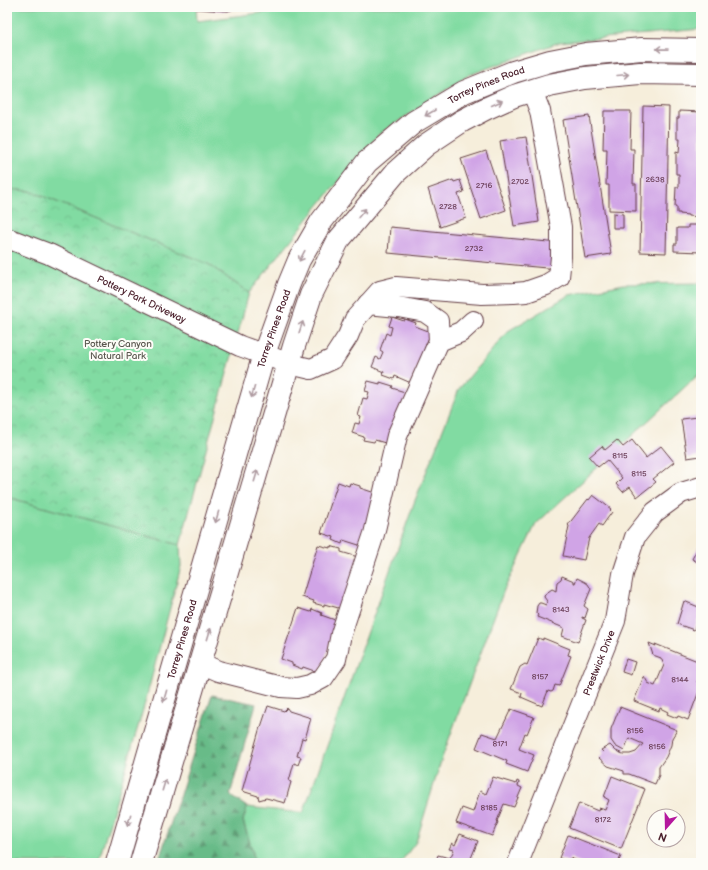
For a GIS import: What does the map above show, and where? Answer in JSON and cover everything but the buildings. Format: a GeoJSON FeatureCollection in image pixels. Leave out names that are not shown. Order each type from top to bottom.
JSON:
{"type":"FeatureCollection","features":[{"type":"Feature","properties":{"kind":"main road","name":"Torrey Pines Road"},"geometry":{"type":"LineString","coordinates":[[141,863],[200,663],[277,359],[294,272],[321,222],[367,162],[414,122],[464,92],[513,72],[550,61],[586,54],[642,49],[701,50]]}},
{"type":"Feature","properties":{"kind":"main road","name":"Torrey Pines Road"},"geometry":{"type":"LineString","coordinates":[[117,863],[277,359],[338,241],[396,172],[426,145],[462,121],[485,109],[514,96],[549,85],[585,78],[640,73],[701,74]]}},
{"type":"Feature","properties":{"kind":"street","name":"Pottery Park Driveway"},"geometry":{"type":"LineString","coordinates":[[7,238],[48,254],[233,342],[277,359],[311,369],[333,359],[348,336],[355,319],[380,292],[396,287],[482,294],[526,292],[546,285],[559,277],[561,228],[540,111],[532,91]]}},
{"type":"Feature","properties":{"kind":"street"},"geometry":{"type":"LineString","coordinates":[[200,663],[218,671],[281,687],[297,688],[310,685],[323,678],[336,659],[341,634],[374,534],[397,436],[439,341],[438,321],[425,312],[368,304]]}},
{"type":"Feature","properties":{"kind":"street"},"geometry":{"type":"LineString","coordinates":[[439,341],[461,332],[473,321]]}},
{"type":"Feature","properties":{"kind":"street","name":"Prestwick Drive"},"geometry":{"type":"LineString","coordinates":[[518,863],[615,621],[623,574],[635,537],[655,512],[681,493],[701,487]]}},
{"type":"Feature","properties":{"kind":"green space"},"geometry":{"type":"Polygon","coordinates":[[[7,7],[196,7],[197,21],[276,11],[279,7],[701,7],[701,29],[560,42],[469,75],[379,134],[319,205],[249,293],[208,264],[30,191],[7,189],[7,7]]]}},
{"type":"Feature","properties":{"kind":"green space","name":"Pottery Canyon Natural Park"},"geometry":{"type":"Polygon","coordinates":[[[7,189],[30,191],[208,264],[249,293],[180,545],[7,497],[7,189]]]}},
{"type":"Feature","properties":{"kind":"green space"},"geometry":{"type":"Polygon","coordinates":[[[701,283],[701,376],[698,375],[536,524],[504,590],[442,758],[416,842],[400,863],[254,863],[253,853],[243,821],[247,807],[303,813],[414,503],[459,389],[508,331],[569,295],[624,284],[701,283]]]}},
{"type":"Feature","properties":{"kind":"green space"},"geometry":{"type":"Polygon","coordinates":[[[7,497],[180,545],[181,566],[145,703],[98,863],[7,863],[7,497]]]}},
{"type":"Feature","properties":{"kind":"green space"},"geometry":{"type":"Polygon","coordinates":[[[212,695],[256,704],[230,795],[247,807],[243,821],[253,853],[254,863],[158,863],[212,695]]]}}]}
